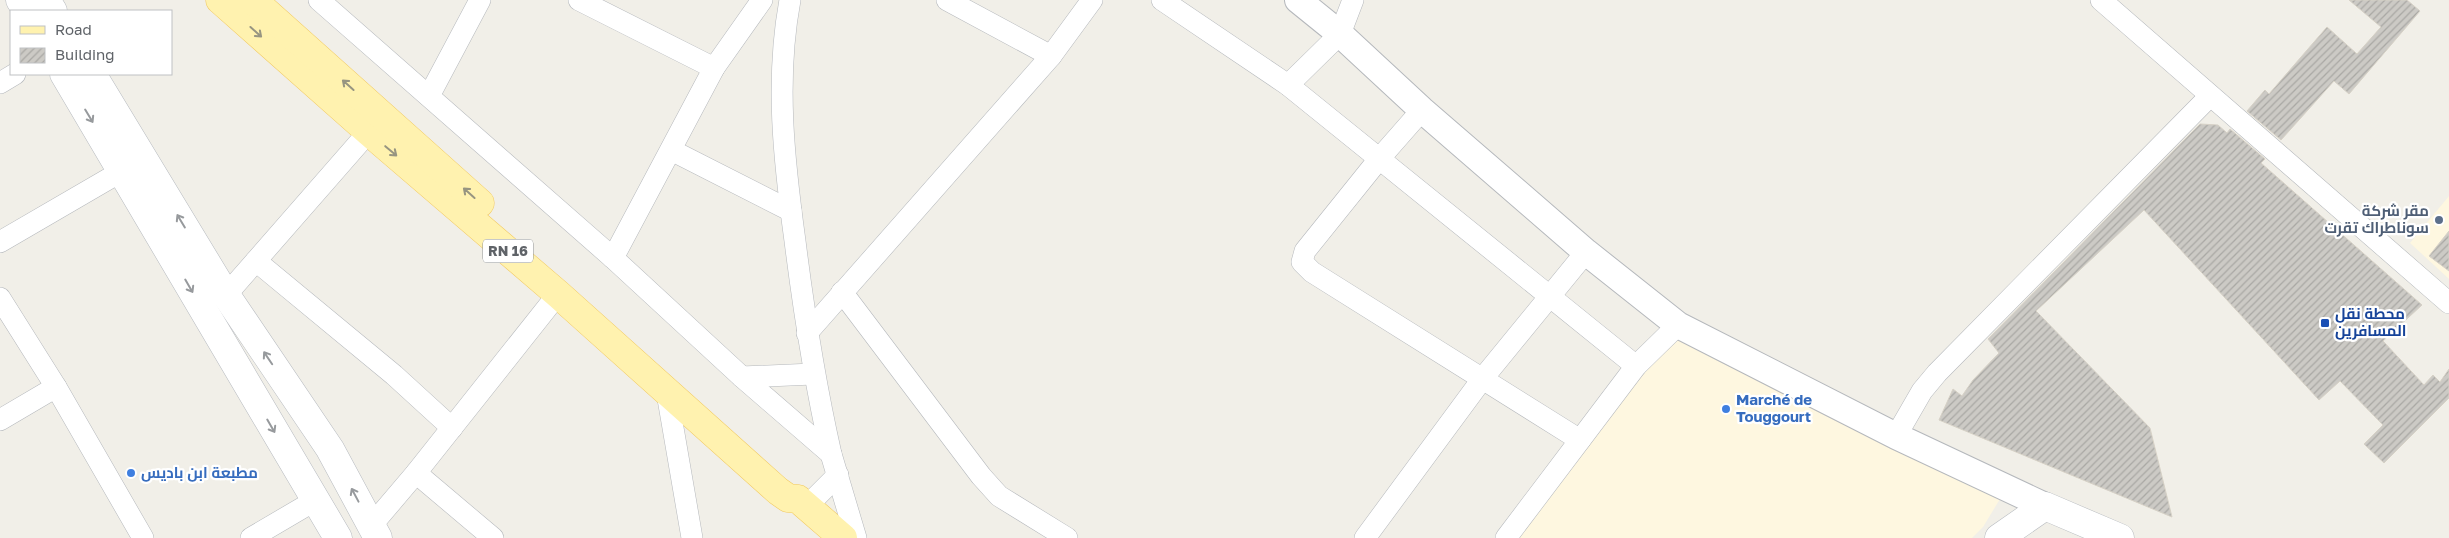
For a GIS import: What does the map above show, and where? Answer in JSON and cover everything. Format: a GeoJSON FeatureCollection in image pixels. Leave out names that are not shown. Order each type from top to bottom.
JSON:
{"type":"FeatureCollection","features":[{"type":"Feature","properties":{"kind":"main road","name":"RN 16"},"geometry":{"type":"LineString","coordinates":[[220,0],[375,124],[789,480],[796,488],[802,502]]}},
{"type":"Feature","properties":{"kind":"main road","name":"RN 16"},"geometry":{"type":"LineString","coordinates":[[254,0],[375,124],[558,294],[778,491],[788,498],[802,502],[843,538]]}},
{"type":"Feature","properties":{"kind":"main road"},"geometry":{"type":"LineString","coordinates":[[65,75],[314,501],[338,538]]}},
{"type":"Feature","properties":{"kind":"main road"},"geometry":{"type":"LineString","coordinates":[[93,75],[226,296],[330,449],[374,532]]}},
{"type":"Feature","properties":{"kind":"main road"},"geometry":{"type":"LineString","coordinates":[[1999,538],[2045,506],[2120,538]]}},
{"type":"Feature","properties":{"kind":"street"},"geometry":{"type":"LineString","coordinates":[[429,96],[480,0]]}},
{"type":"Feature","properties":{"kind":"street"},"geometry":{"type":"LineString","coordinates":[[579,0],[602,5],[714,68]]}},
{"type":"Feature","properties":{"kind":"street"},"geometry":{"type":"LineString","coordinates":[[613,258],[714,68],[762,0]]}},
{"type":"Feature","properties":{"kind":"street"},"geometry":{"type":"LineString","coordinates":[[790,0],[781,70],[782,117],[791,211],[813,374],[831,454],[856,538]]}},
{"type":"Feature","properties":{"kind":"street"},"geometry":{"type":"LineString","coordinates":[[947,0],[1051,56]]}},
{"type":"Feature","properties":{"kind":"street"},"geometry":{"type":"LineString","coordinates":[[807,333],[1051,56],[1092,0]]}},
{"type":"Feature","properties":{"kind":"street"},"geometry":{"type":"LineString","coordinates":[[1162,0],[1288,85],[1551,295],[1636,366]]}},
{"type":"Feature","properties":{"kind":"street"},"geometry":{"type":"LineString","coordinates":[[1298,0],[1340,34],[1422,110],[1586,252],[1678,325],[1896,436],[2045,506]]}},
{"type":"Feature","properties":{"kind":"street"},"geometry":{"type":"LineString","coordinates":[[1288,85],[1340,34],[1353,0]]}},
{"type":"Feature","properties":{"kind":"street"},"geometry":{"type":"LineString","coordinates":[[2101,0],[2449,304]]}},
{"type":"Feature","properties":{"kind":"street"},"geometry":{"type":"LineString","coordinates":[[330,4],[429,96],[613,258],[742,377],[831,454]]}},
{"type":"Feature","properties":{"kind":"street"},"geometry":{"type":"LineString","coordinates":[[0,83],[13,75]]}},
{"type":"Feature","properties":{"kind":"street"},"geometry":{"type":"LineString","coordinates":[[1896,436],[1922,391],[1937,373],[2210,96]]}},
{"type":"Feature","properties":{"kind":"street"},"geometry":{"type":"LineString","coordinates":[[1422,110],[1379,159],[1305,251],[1302,262],[1312,272],[1580,440]]}},
{"type":"Feature","properties":{"kind":"street"},"geometry":{"type":"LineString","coordinates":[[226,296],[375,124]]}},
{"type":"Feature","properties":{"kind":"street"},"geometry":{"type":"LineString","coordinates":[[671,150],[791,211]]}},
{"type":"Feature","properties":{"kind":"street"},"geometry":{"type":"LineString","coordinates":[[0,242],[122,171]]}},
{"type":"Feature","properties":{"kind":"street"},"geometry":{"type":"LineString","coordinates":[[1365,538],[1483,378],[1586,252]]}},
{"type":"Feature","properties":{"kind":"street"},"geometry":{"type":"LineString","coordinates":[[256,261],[394,375],[452,428]]}},
{"type":"Feature","properties":{"kind":"street"},"geometry":{"type":"LineString","coordinates":[[842,292],[980,476],[999,496],[1067,538]]}},
{"type":"Feature","properties":{"kind":"street"},"geometry":{"type":"LineString","coordinates":[[374,532],[416,474],[558,294]]}},
{"type":"Feature","properties":{"kind":"street"},"geometry":{"type":"LineString","coordinates":[[0,298],[56,387],[143,538]]}},
{"type":"Feature","properties":{"kind":"street"},"geometry":{"type":"LineString","coordinates":[[1506,538],[1636,366],[1678,325]]}},
{"type":"Feature","properties":{"kind":"street"},"geometry":{"type":"LineString","coordinates":[[742,377],[813,374]]}},
{"type":"Feature","properties":{"kind":"street"},"geometry":{"type":"LineString","coordinates":[[0,420],[56,387]]}},
{"type":"Feature","properties":{"kind":"street"},"geometry":{"type":"LineString","coordinates":[[667,393],[690,536]]}},
{"type":"Feature","properties":{"kind":"street"},"geometry":{"type":"LineString","coordinates":[[416,474],[492,538]]}},
{"type":"Feature","properties":{"kind":"street"},"geometry":{"type":"LineString","coordinates":[[802,502],[838,475]]}},
{"type":"Feature","properties":{"kind":"street"},"geometry":{"type":"LineString","coordinates":[[251,538],[314,501]]}},
{"type":"Feature","properties":{"kind":"shaded area","name":"مقر شركة سوناطراك تقرت"},"geometry":{"type":"Polygon","coordinates":[[[2449,196],[2449,279],[2410,243],[2449,196]]]}},
{"type":"Feature","properties":{"kind":"shaded area","name":"Marché de Touggourt"},"geometry":{"type":"Polygon","coordinates":[[[1688,332],[2006,489],[1983,527],[1972,538],[1510,538],[1629,381],[1688,332]]]}},
{"type":"Feature","properties":{"kind":"building"},"geometry":{"type":"Polygon","coordinates":[[[2349,0],[2407,0],[2420,11],[2349,94],[2334,81],[2281,140],[2247,111],[2265,90],[2269,94],[2327,27],[2357,54],[2381,27],[2349,0]]]}},
{"type":"Feature","properties":{"kind":"building","name":"محطة نقل المسافرين"},"geometry":{"type":"Polygon","coordinates":[[[2200,124],[2218,125],[2227,133],[2230,129],[2265,159],[2261,163],[2422,305],[2383,341],[2424,385],[2433,375],[2440,382],[2449,369],[2449,398],[2384,463],[2364,444],[2383,425],[2340,381],[2319,400],[2144,210],[2036,311],[2150,428],[2172,517],[1939,420],[1953,389],[1962,396],[1973,380],[1999,353],[1988,339],[2200,124]]]}},
{"type":"Feature","properties":{"kind":"building"},"geometry":{"type":"Polygon","coordinates":[[[2449,231],[2449,271],[2429,256],[2449,231]]]}},
{"type":"Feature","properties":{"kind":"place","name":"مقر شركة سوناطراك تقرت"},"geometry":{"type":"Point","coordinates":[2439,220]}},
{"type":"Feature","properties":{"kind":"place","name":"محطة نقل المسافرين"},"geometry":{"type":"Point","coordinates":[2325,323]}},
{"type":"Feature","properties":{"kind":"place","name":"Marché de Touggourt"},"geometry":{"type":"Point","coordinates":[1726,409]}},
{"type":"Feature","properties":{"kind":"place","name":"مطبعة ابن باديس"},"geometry":{"type":"Point","coordinates":[131,473]}}]}
